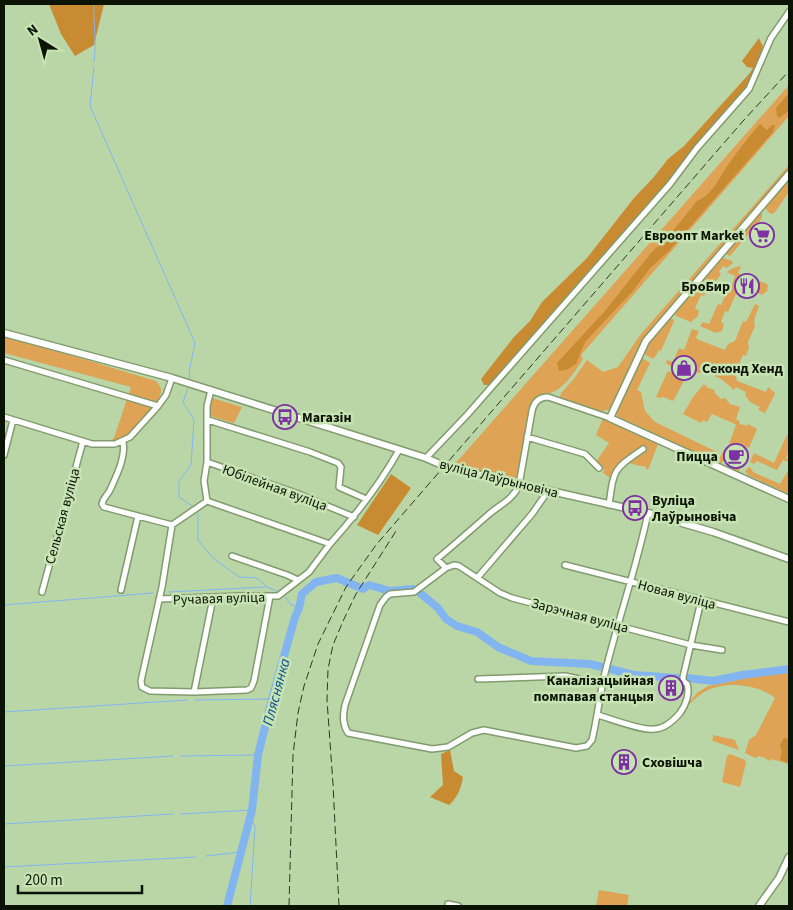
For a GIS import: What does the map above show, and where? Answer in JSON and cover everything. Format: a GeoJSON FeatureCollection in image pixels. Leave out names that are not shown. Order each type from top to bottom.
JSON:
{"type":"FeatureCollection","features":[{"type":"Feature","properties":{"kind":"main road"},"geometry":{"type":"LineString","coordinates":[[789,174],[646,341],[610,418],[789,499]]}},
{"type":"Feature","properties":{"kind":"main road","name":"вуліца Лаўрыновіча"},"geometry":{"type":"LineString","coordinates":[[4,333],[172,378],[426,458],[449,468],[648,513],[713,532],[789,559]]}},
{"type":"Feature","properties":{"kind":"main road"},"geometry":{"type":"LineString","coordinates":[[759,906],[779,878],[789,857]]}},
{"type":"Feature","properties":{"kind":"street"},"geometry":{"type":"LineString","coordinates":[[426,458],[467,415],[670,184],[697,148],[749,89],[771,38],[789,12]]}},
{"type":"Feature","properties":{"kind":"street"},"geometry":{"type":"LineString","coordinates":[[4,360],[158,406]]}},
{"type":"Feature","properties":{"kind":"street"},"geometry":{"type":"LineString","coordinates":[[4,417],[92,444],[105,445],[123,442],[132,436],[166,396],[172,378]]}},
{"type":"Feature","properties":{"kind":"street","name":"Юбілейная вуліца"},"geometry":{"type":"LineString","coordinates":[[211,390],[207,406],[207,462],[296,493],[354,517]]}},
{"type":"Feature","properties":{"kind":"street"},"geometry":{"type":"LineString","coordinates":[[610,418],[548,398],[542,397],[537,400],[533,406],[518,485],[512,497],[490,513],[437,559],[446,568],[414,592],[390,594],[378,609],[345,705],[343,718],[348,733],[432,749],[449,747],[470,734],[484,730],[582,748],[590,742],[598,715],[607,664],[631,582],[648,513]]}},
{"type":"Feature","properties":{"kind":"street"},"geometry":{"type":"LineString","coordinates":[[4,455],[13,420]]}},
{"type":"Feature","properties":{"kind":"street"},"geometry":{"type":"LineString","coordinates":[[208,420],[310,452],[338,463],[341,468],[339,487],[366,499]]}},
{"type":"Feature","properties":{"kind":"street"},"geometry":{"type":"LineString","coordinates":[[527,437],[585,454],[599,468]]}},
{"type":"Feature","properties":{"kind":"street","name":"Сельская вуліца"},"geometry":{"type":"LineString","coordinates":[[42,592],[83,441]]}},
{"type":"Feature","properties":{"kind":"street"},"geometry":{"type":"LineString","coordinates":[[123,442],[124,454],[109,492],[102,500],[102,504],[106,508],[172,525]]}},
{"type":"Feature","properties":{"kind":"street"},"geometry":{"type":"LineString","coordinates":[[609,505],[614,473],[643,449]]}},
{"type":"Feature","properties":{"kind":"street"},"geometry":{"type":"LineString","coordinates":[[232,556],[298,580],[309,572],[354,517],[385,474],[399,450]]}},
{"type":"Feature","properties":{"kind":"street"},"geometry":{"type":"LineString","coordinates":[[207,462],[204,481],[208,501]]}},
{"type":"Feature","properties":{"kind":"street"},"geometry":{"type":"LineString","coordinates":[[478,577],[532,514],[548,491]]}},
{"type":"Feature","properties":{"kind":"street"},"geometry":{"type":"LineString","coordinates":[[208,501],[172,525],[159,599],[141,681],[142,687],[150,691],[194,692],[247,690],[250,688],[254,681],[270,596]]}},
{"type":"Feature","properties":{"kind":"street"},"geometry":{"type":"LineString","coordinates":[[208,501],[330,544]]}},
{"type":"Feature","properties":{"kind":"street"},"geometry":{"type":"LineString","coordinates":[[121,590],[138,516]]}},
{"type":"Feature","properties":{"kind":"street","name":"Зарэчная вуліца"},"geometry":{"type":"LineString","coordinates":[[446,568],[454,565],[459,566],[506,596],[691,645],[722,650]]}},
{"type":"Feature","properties":{"kind":"street","name":"Новая вуліца"},"geometry":{"type":"LineString","coordinates":[[565,565],[789,622]]}},
{"type":"Feature","properties":{"kind":"street","name":"Ручавая вуліца"},"geometry":{"type":"LineString","coordinates":[[159,599],[278,596],[285,593],[298,580]]}},
{"type":"Feature","properties":{"kind":"street"},"geometry":{"type":"LineString","coordinates":[[194,692],[213,598]]}},
{"type":"Feature","properties":{"kind":"street"},"geometry":{"type":"LineString","coordinates":[[598,715],[648,729],[656,729],[662,727],[679,714],[686,703],[688,687],[683,681],[683,677],[701,601]]}},
{"type":"Feature","properties":{"kind":"street"},"geometry":{"type":"LineString","coordinates":[[478,679],[565,676],[603,684]]}},
{"type":"Feature","properties":{"kind":"street"},"geometry":{"type":"LineString","coordinates":[[448,904],[458,906]]}},
{"type":"Feature","properties":{"kind":"shaded area"},"geometry":{"type":"Polygon","coordinates":[[[49,4],[104,4],[94,45],[75,56],[61,34],[49,4]]]}},
{"type":"Feature","properties":{"kind":"shaded area"},"geometry":{"type":"Polygon","coordinates":[[[759,38],[763,47],[747,88],[693,149],[668,183],[534,334],[529,350],[509,364],[489,385],[484,385],[481,379],[514,337],[530,321],[542,302],[587,258],[634,198],[668,159],[684,146],[749,74],[753,68],[747,67],[742,61],[759,38]]]}},
{"type":"Feature","properties":{"kind":"shaded area"},"geometry":{"type":"Polygon","coordinates":[[[789,85],[789,116],[581,355],[583,359],[568,380],[557,390],[536,399],[530,406],[516,479],[510,480],[454,465],[789,85]]]}},
{"type":"Feature","properties":{"kind":"shaded area"},"geometry":{"type":"Polygon","coordinates":[[[789,93],[789,111],[779,118],[776,108],[789,93]]]}},
{"type":"Feature","properties":{"kind":"shaded area"},"geometry":{"type":"Polygon","coordinates":[[[760,124],[767,130],[772,125],[775,125],[773,132],[669,251],[651,267],[632,292],[585,342],[576,364],[568,369],[559,371],[557,363],[604,312],[651,253],[668,237],[697,201],[711,190],[739,149],[760,124]]]}},
{"type":"Feature","properties":{"kind":"shaded area"},"geometry":{"type":"Polygon","coordinates":[[[789,165],[789,170],[643,340],[612,408],[600,411],[593,410],[560,397],[561,393],[587,360],[603,372],[618,367],[641,334],[789,165]]]}},
{"type":"Feature","properties":{"kind":"shaded area"},"geometry":{"type":"Polygon","coordinates":[[[789,177],[789,192],[775,212],[773,214],[769,213],[765,207],[789,177]]]}},
{"type":"Feature","properties":{"kind":"shaded area"},"geometry":{"type":"Polygon","coordinates":[[[762,213],[762,218],[730,256],[727,255],[726,252],[756,216],[762,213]]]}},
{"type":"Feature","properties":{"kind":"shaded area"},"geometry":{"type":"Polygon","coordinates":[[[721,257],[733,263],[727,268],[723,266],[719,272],[721,274],[713,285],[703,296],[701,295],[695,308],[699,311],[698,316],[691,322],[676,316],[674,311],[721,257]]]}},
{"type":"Feature","properties":{"kind":"shaded area"},"geometry":{"type":"Polygon","coordinates":[[[741,266],[738,273],[767,284],[767,291],[762,295],[739,287],[728,312],[725,311],[721,322],[724,324],[722,331],[716,333],[700,326],[703,322],[709,324],[718,304],[721,305],[730,284],[732,285],[735,276],[727,272],[741,266]]]}},
{"type":"Feature","properties":{"kind":"shaded area"},"geometry":{"type":"Polygon","coordinates":[[[755,304],[759,306],[754,320],[755,326],[748,342],[749,347],[746,356],[743,355],[735,373],[737,381],[766,392],[768,387],[774,392],[775,394],[765,413],[758,410],[760,407],[750,402],[745,395],[746,392],[736,387],[734,390],[714,376],[715,373],[709,370],[708,373],[689,372],[678,367],[673,368],[666,363],[667,360],[673,362],[679,348],[684,350],[692,329],[699,331],[696,338],[699,340],[725,350],[728,344],[735,341],[743,321],[746,322],[755,304]]]}},
{"type":"Feature","properties":{"kind":"shaded area"},"geometry":{"type":"Polygon","coordinates":[[[668,318],[674,321],[661,351],[659,350],[653,359],[644,354],[645,349],[649,340],[668,318]]]}},
{"type":"Feature","properties":{"kind":"shaded area"},"geometry":{"type":"Polygon","coordinates":[[[4,335],[156,381],[161,390],[159,399],[139,427],[120,441],[102,446],[114,438],[131,387],[4,353],[4,335]]]}},
{"type":"Feature","properties":{"kind":"shaded area"},"geometry":{"type":"Polygon","coordinates":[[[640,359],[650,363],[637,390],[641,392],[645,411],[655,422],[719,453],[714,462],[618,418],[616,413],[640,359]]]}},
{"type":"Feature","properties":{"kind":"shaded area"},"geometry":{"type":"Polygon","coordinates":[[[668,371],[681,377],[684,381],[673,401],[663,397],[656,397],[668,371]]]}},
{"type":"Feature","properties":{"kind":"shaded area"},"geometry":{"type":"Polygon","coordinates":[[[704,384],[708,388],[715,390],[714,392],[721,399],[725,398],[730,404],[740,407],[736,419],[740,424],[747,426],[748,424],[757,429],[749,448],[737,443],[734,449],[728,447],[735,424],[712,414],[707,422],[703,420],[701,423],[683,414],[693,397],[704,384]]]}},
{"type":"Feature","properties":{"kind":"shaded area"},"geometry":{"type":"Polygon","coordinates":[[[212,398],[242,407],[234,423],[210,416],[212,398]]]}},
{"type":"Feature","properties":{"kind":"shaded area"},"geometry":{"type":"Polygon","coordinates":[[[603,418],[658,444],[648,470],[646,467],[623,462],[615,467],[610,478],[603,473],[604,469],[596,462],[609,443],[596,435],[603,418]]]}},
{"type":"Feature","properties":{"kind":"shaded area"},"geometry":{"type":"Polygon","coordinates":[[[787,435],[789,436],[789,450],[786,458],[789,462],[783,460],[777,470],[757,461],[754,464],[750,462],[754,453],[774,463],[787,435]]]}},
{"type":"Feature","properties":{"kind":"shaded area"},"geometry":{"type":"Polygon","coordinates":[[[725,449],[732,451],[731,456],[733,459],[745,460],[738,472],[733,470],[734,466],[723,461],[720,465],[719,459],[725,449]]]}},
{"type":"Feature","properties":{"kind":"shaded area"},"geometry":{"type":"Polygon","coordinates":[[[749,467],[753,472],[780,484],[789,469],[789,494],[748,475],[745,471],[749,467]]]}},
{"type":"Feature","properties":{"kind":"shaded area"},"geometry":{"type":"Polygon","coordinates":[[[391,474],[411,488],[378,535],[357,525],[391,474]]]}},
{"type":"Feature","properties":{"kind":"shaded area"},"geometry":{"type":"Polygon","coordinates":[[[789,669],[789,764],[771,759],[770,761],[759,756],[755,758],[745,753],[749,740],[756,735],[775,698],[768,693],[751,687],[723,686],[706,691],[682,711],[697,693],[708,686],[734,681],[750,674],[789,669]]]}},
{"type":"Feature","properties":{"kind":"shaded area"},"geometry":{"type":"Polygon","coordinates":[[[713,735],[735,740],[739,750],[713,741],[711,739],[713,739],[713,735]]]}},
{"type":"Feature","properties":{"kind":"shaded area"},"geometry":{"type":"Polygon","coordinates":[[[784,738],[789,739],[789,763],[780,760],[782,751],[780,745],[784,738]]]}},
{"type":"Feature","properties":{"kind":"shaded area"},"geometry":{"type":"Polygon","coordinates":[[[450,750],[454,771],[463,777],[459,792],[449,805],[430,797],[443,785],[441,754],[450,750]]]}},
{"type":"Feature","properties":{"kind":"shaded area"},"geometry":{"type":"Polygon","coordinates":[[[730,754],[745,760],[746,763],[740,787],[722,782],[727,756],[730,754]]]}},
{"type":"Feature","properties":{"kind":"shaded area"},"geometry":{"type":"Polygon","coordinates":[[[599,890],[629,895],[627,906],[596,906],[599,890]]]}},
{"type":"Feature","properties":{"kind":"waterway"},"geometry":{"type":"LineString","coordinates":[[94,4],[94,61]]}},
{"type":"Feature","properties":{"kind":"waterway"},"geometry":{"type":"LineString","coordinates":[[94,67],[90,106],[195,343],[189,372],[190,378]]}},
{"type":"Feature","properties":{"kind":"waterway"},"geometry":{"type":"LineString","coordinates":[[188,388],[183,402],[194,420],[191,465],[179,481],[179,497],[195,508]]}},
{"type":"Feature","properties":{"kind":"waterway"},"geometry":{"type":"LineString","coordinates":[[198,513],[198,540],[213,558],[239,577],[257,578],[267,587],[279,592]]}},
{"type":"Feature","properties":{"kind":"waterway","name":"Пляснянка"},"geometry":{"type":"LineString","coordinates":[[227,906],[252,810],[258,755],[302,594],[316,582],[337,578],[363,589],[369,585],[390,591],[413,589]]}},
{"type":"Feature","properties":{"kind":"waterway"},"geometry":{"type":"LineString","coordinates":[[169,592],[265,587]]}},
{"type":"Feature","properties":{"kind":"waterway"},"geometry":{"type":"LineString","coordinates":[[4,605],[153,593]]}},
{"type":"Feature","properties":{"kind":"waterway","name":"Пляснянка"},"geometry":{"type":"LineString","coordinates":[[420,593],[438,608],[446,619],[457,626],[477,632],[498,647],[531,661],[590,664],[634,675],[676,678]]}},
{"type":"Feature","properties":{"kind":"waterway"},"geometry":{"type":"LineString","coordinates":[[284,595],[290,604],[299,608]]}},
{"type":"Feature","properties":{"kind":"waterway","name":"Пляснянка"},"geometry":{"type":"LineString","coordinates":[[687,678],[713,681],[789,669]]}},
{"type":"Feature","properties":{"kind":"waterway"},"geometry":{"type":"LineString","coordinates":[[195,700],[272,699]]}},
{"type":"Feature","properties":{"kind":"waterway"},"geometry":{"type":"LineString","coordinates":[[4,712],[187,700]]}},
{"type":"Feature","properties":{"kind":"waterway"},"geometry":{"type":"LineString","coordinates":[[181,756],[258,755]]}},
{"type":"Feature","properties":{"kind":"waterway"},"geometry":{"type":"LineString","coordinates":[[4,766],[173,756]]}},
{"type":"Feature","properties":{"kind":"waterway"},"geometry":{"type":"LineString","coordinates":[[181,814],[252,810]]}},
{"type":"Feature","properties":{"kind":"waterway"},"geometry":{"type":"LineString","coordinates":[[4,824],[173,814]]}},
{"type":"Feature","properties":{"kind":"waterway"},"geometry":{"type":"LineString","coordinates":[[250,818],[255,826],[250,906]]}},
{"type":"Feature","properties":{"kind":"waterway"},"geometry":{"type":"LineString","coordinates":[[206,856],[241,852]]}},
{"type":"Feature","properties":{"kind":"waterway"},"geometry":{"type":"LineString","coordinates":[[4,867],[196,857]]}},
{"type":"Feature","properties":{"kind":"railway"},"geometry":{"type":"LineString","coordinates":[[289,906],[293,755],[298,713],[304,686],[318,644],[346,587],[376,545],[743,121],[789,71]]}},
{"type":"Feature","properties":{"kind":"railway"},"geometry":{"type":"LineString","coordinates":[[339,906],[327,700],[328,669],[333,645],[356,594],[396,531]]}},
{"type":"Feature","properties":{"kind":"place","name":"Евроопт Market"},"geometry":{"type":"Point","coordinates":[762,235]}},
{"type":"Feature","properties":{"kind":"place","name":"БроБир"},"geometry":{"type":"Point","coordinates":[747,286]}},
{"type":"Feature","properties":{"kind":"place","name":"Секонд Хенд"},"geometry":{"type":"Point","coordinates":[684,368]}},
{"type":"Feature","properties":{"kind":"place","name":"Магазін"},"geometry":{"type":"Point","coordinates":[285,417]}},
{"type":"Feature","properties":{"kind":"place","name":"Пицца"},"geometry":{"type":"Point","coordinates":[736,456]}},
{"type":"Feature","properties":{"kind":"place","name":"Вуліца Лаўрыновіча"},"geometry":{"type":"Point","coordinates":[635,508]}},
{"type":"Feature","properties":{"kind":"place","name":"Каналізацыйная помпавая станцыя"},"geometry":{"type":"Point","coordinates":[671,688]}},
{"type":"Feature","properties":{"kind":"place","name":"Сховішча"},"geometry":{"type":"Point","coordinates":[624,762]}}]}
